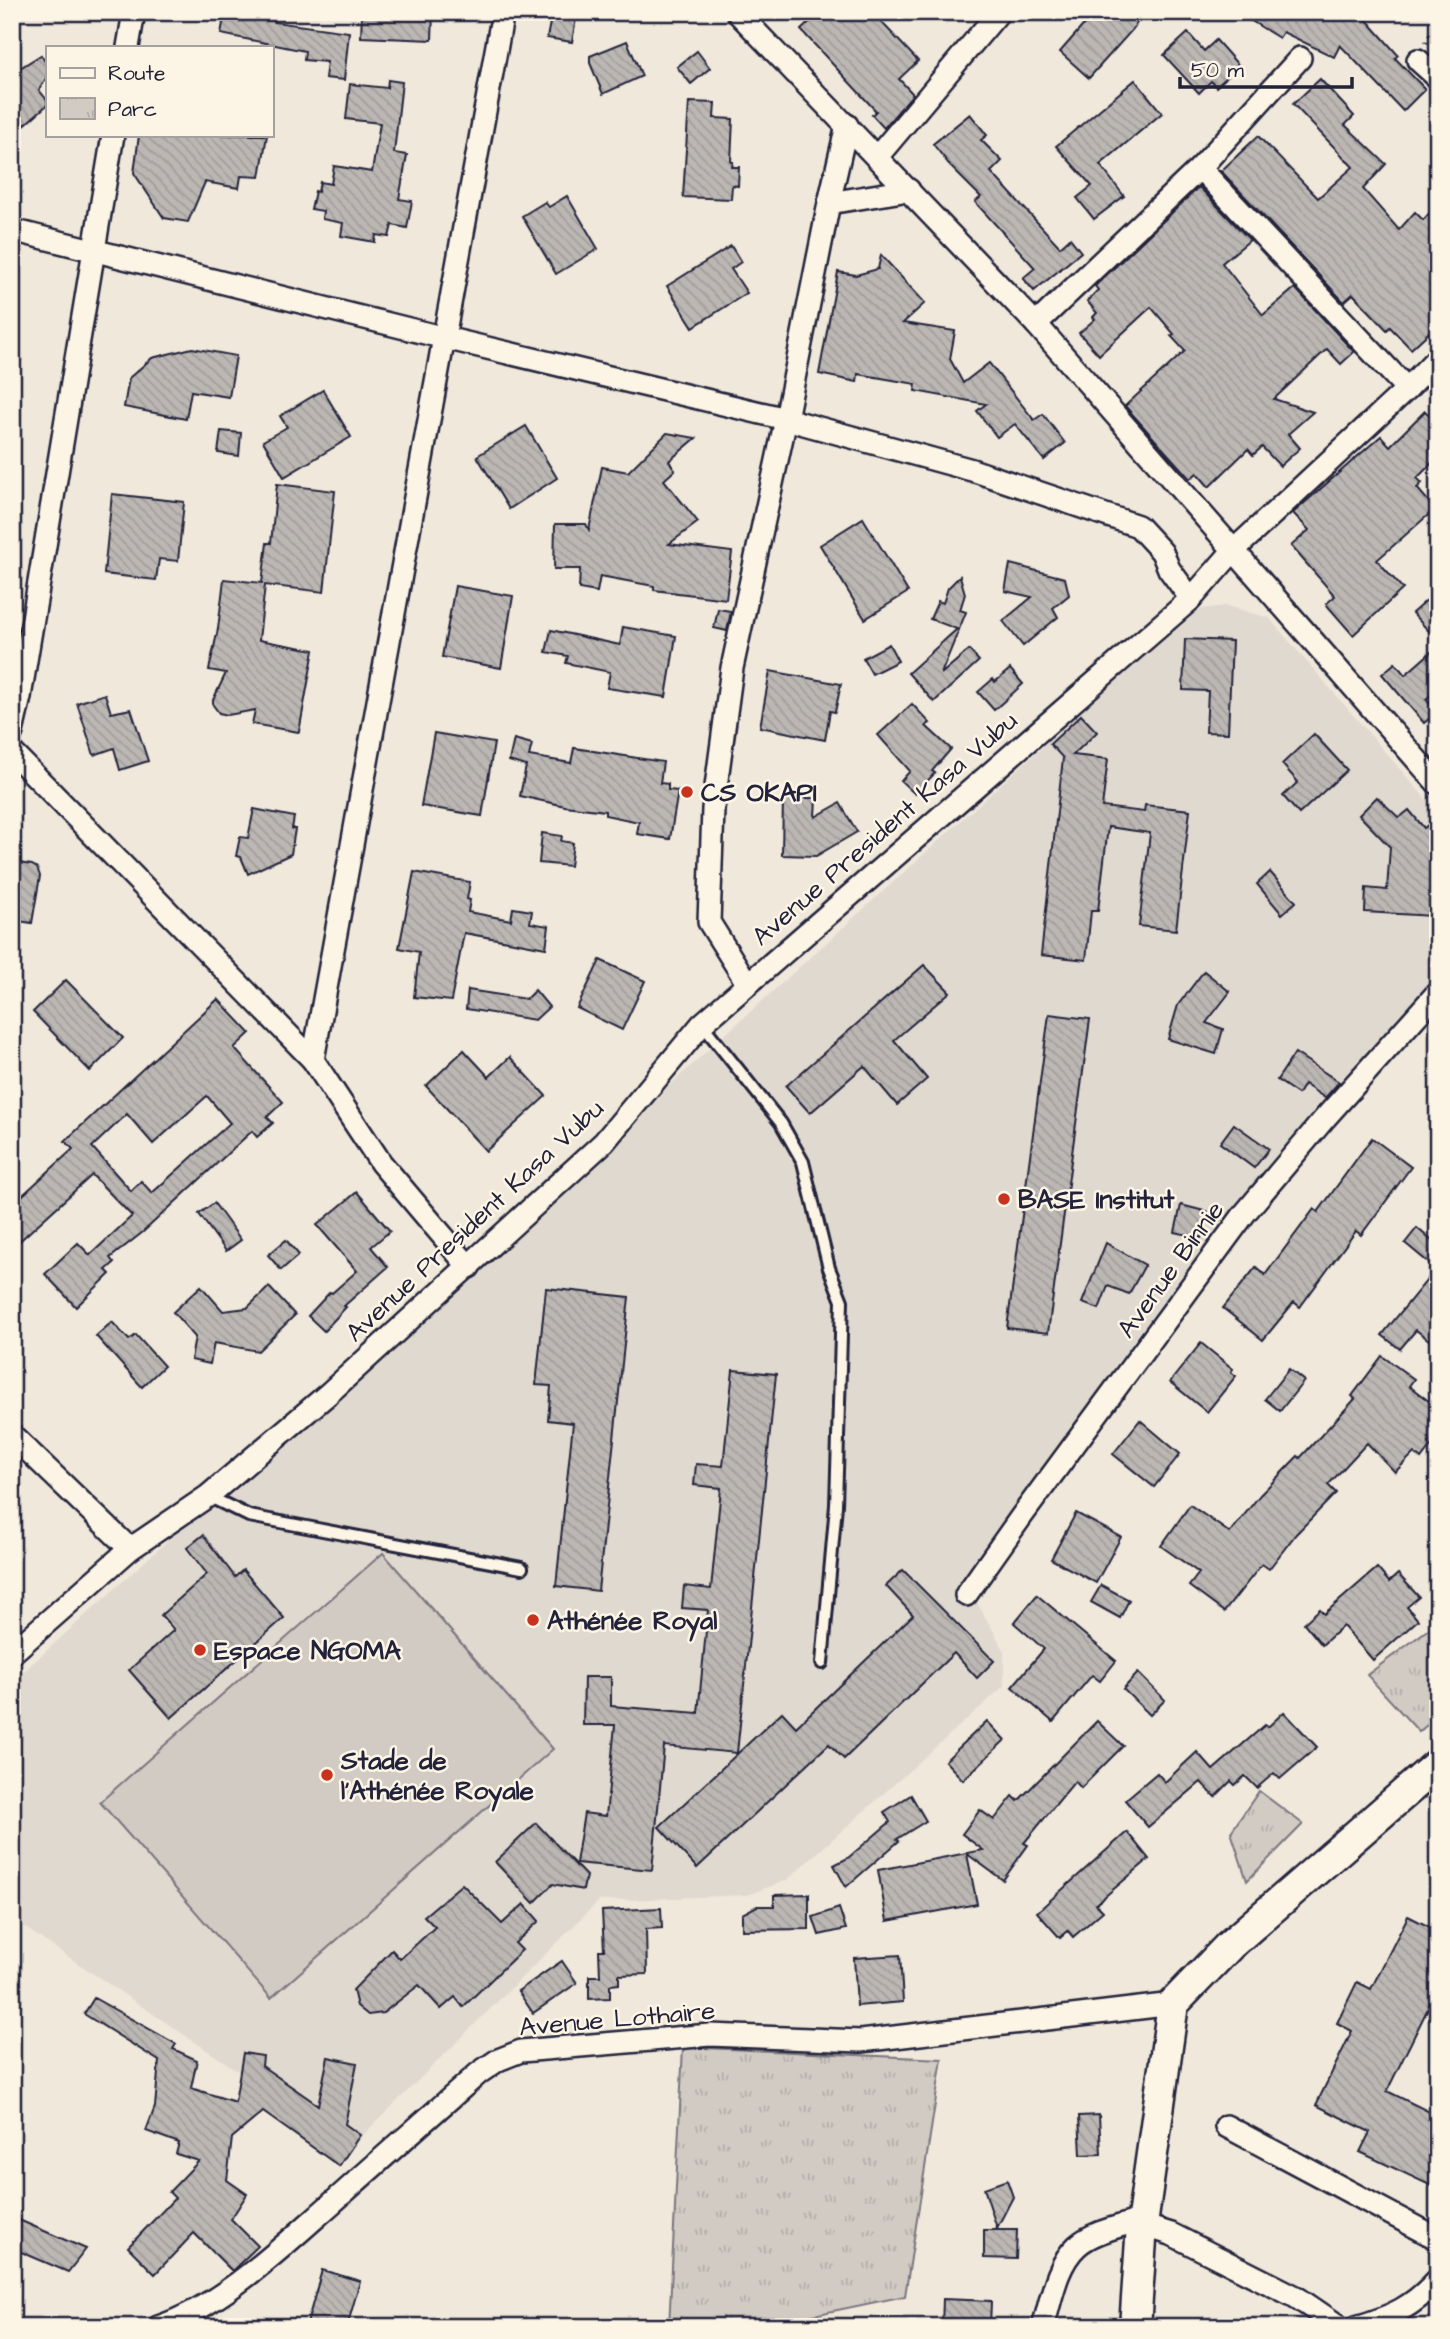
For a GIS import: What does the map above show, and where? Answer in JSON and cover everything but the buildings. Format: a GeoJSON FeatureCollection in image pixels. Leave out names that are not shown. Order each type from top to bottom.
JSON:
{"type":"FeatureCollection","features":[{"type":"Feature","properties":{"kind":"street"},"geometry":{"type":"LineString","coordinates":[[128,46],[134,12]]}},
{"type":"Feature","properties":{"kind":"street"},"geometry":{"type":"LineString","coordinates":[[313,1060],[503,12]]}},
{"type":"Feature","properties":{"kind":"street"},"geometry":{"type":"LineString","coordinates":[[737,12],[1036,324],[1438,784]]}},
{"type":"Feature","properties":{"kind":"street"},"geometry":{"type":"LineString","coordinates":[[877,157],[999,12]]}},
{"type":"Feature","properties":{"kind":"street"},"geometry":{"type":"LineString","coordinates":[[1036,324],[1200,167],[1300,58]]}},
{"type":"Feature","properties":{"kind":"street"},"geometry":{"type":"LineString","coordinates":[[1418,60],[1438,78]]}},
{"type":"Feature","properties":{"kind":"street"},"geometry":{"type":"LineString","coordinates":[[747,984],[709,922],[713,809],[732,668],[847,125]]}},
{"type":"Feature","properties":{"kind":"street"},"geometry":{"type":"LineString","coordinates":[[12,732],[23,684],[113,136]]}},
{"type":"Feature","properties":{"kind":"street"},"geometry":{"type":"LineString","coordinates":[[1200,167],[1407,389]]}},
{"type":"Feature","properties":{"kind":"street"},"geometry":{"type":"LineString","coordinates":[[829,203],[909,190]]}},
{"type":"Feature","properties":{"kind":"street"},"geometry":{"type":"LineString","coordinates":[[12,230],[444,338],[786,419],[972,470],[1138,526],[1162,552],[1169,569],[1191,599]]}},
{"type":"Feature","properties":{"kind":"street","name":"Avenue President Kasa Vubu"},"geometry":{"type":"LineString","coordinates":[[12,1653],[130,1549],[208,1496],[328,1394],[469,1267],[604,1142],[702,1024],[1191,599],[1233,551],[1438,357]]}},
{"type":"Feature","properties":{"kind":"street"},"geometry":{"type":"LineString","coordinates":[[12,752],[313,1060],[381,1163],[469,1267]]}},
{"type":"Feature","properties":{"kind":"street","name":"Avenue Binnie"},"geometry":{"type":"LineString","coordinates":[[966,1595],[1245,1213],[1325,1118],[1438,992]]}},
{"type":"Feature","properties":{"kind":"street"},"geometry":{"type":"LineString","coordinates":[[12,1435],[130,1549]]}},
{"type":"Feature","properties":{"kind":"street"},"geometry":{"type":"LineString","coordinates":[[1135,2327],[1142,2222],[1173,2004],[1230,1945],[1438,1764]]}},
{"type":"Feature","properties":{"kind":"street","name":"Avenue Lothaire"},"geometry":{"type":"LineString","coordinates":[[158,2327],[179,2323],[281,2248],[479,2073],[498,2060],[521,2051],[710,2035],[862,2041],[1173,2004]]}},
{"type":"Feature","properties":{"kind":"street"},"geometry":{"type":"LineString","coordinates":[[1226,2126],[1438,2239]]}},
{"type":"Feature","properties":{"kind":"street"},"geometry":{"type":"LineString","coordinates":[[1043,2327],[1060,2271],[1076,2247],[1091,2238],[1142,2222],[1296,2297],[1340,2327]]}},
{"type":"Feature","properties":{"kind":"street"},"geometry":{"type":"LineString","coordinates":[[1356,2327],[1388,2318],[1424,2295],[1438,2280]]}},
{"type":"Feature","properties":{"kind":"lane"},"geometry":{"type":"LineString","coordinates":[[702,1024],[781,1123],[803,1162],[829,1269],[842,1301],[836,1506],[822,1663]]}},
{"type":"Feature","properties":{"kind":"lane"},"geometry":{"type":"LineString","coordinates":[[208,1496],[249,1517],[522,1568]]}},
{"type":"Feature","properties":{"kind":"shaded area"},"geometry":{"type":"Polygon","coordinates":[[[1227,606],[1269,618],[1438,813],[1438,998],[1111,1383],[970,1590],[1004,1650],[1004,1686],[787,1880],[747,1895],[599,1901],[351,2147],[12,1919],[12,1682],[1193,610],[1227,606]]]}},
{"type":"Feature","properties":{"kind":"green space","name":"Stade de l'Athénée Royale"},"geometry":{"type":"Polygon","coordinates":[[[383,1553],[553,1749],[271,1998],[100,1802],[383,1553]]]}},
{"type":"Feature","properties":{"kind":"green space"},"geometry":{"type":"Polygon","coordinates":[[[1434,1625],[1438,1629],[1438,1715],[1419,1732],[1367,1675],[1434,1625]]]}},
{"type":"Feature","properties":{"kind":"green space"},"geometry":{"type":"Polygon","coordinates":[[[1259,1791],[1303,1824],[1247,1881],[1231,1832],[1259,1791]]]}},
{"type":"Feature","properties":{"kind":"green space"},"geometry":{"type":"Polygon","coordinates":[[[683,2047],[942,2059],[905,2296],[756,2327],[669,2327],[683,2047]]]}},
{"type":"Feature","properties":{"kind":"place","name":"CS OKAPI"},"geometry":{"type":"Point","coordinates":[687,792]}},
{"type":"Feature","properties":{"kind":"place","name":"BASE Institut"},"geometry":{"type":"Point","coordinates":[1004,1199]}},
{"type":"Feature","properties":{"kind":"place","name":"Athénée Royal"},"geometry":{"type":"Point","coordinates":[533,1620]}},
{"type":"Feature","properties":{"kind":"place","name":"Espace NGOMA"},"geometry":{"type":"Point","coordinates":[200,1650]}},
{"type":"Feature","properties":{"kind":"place","name":"Stade de l'Athénée Royale"},"geometry":{"type":"Point","coordinates":[327,1775]}}]}
